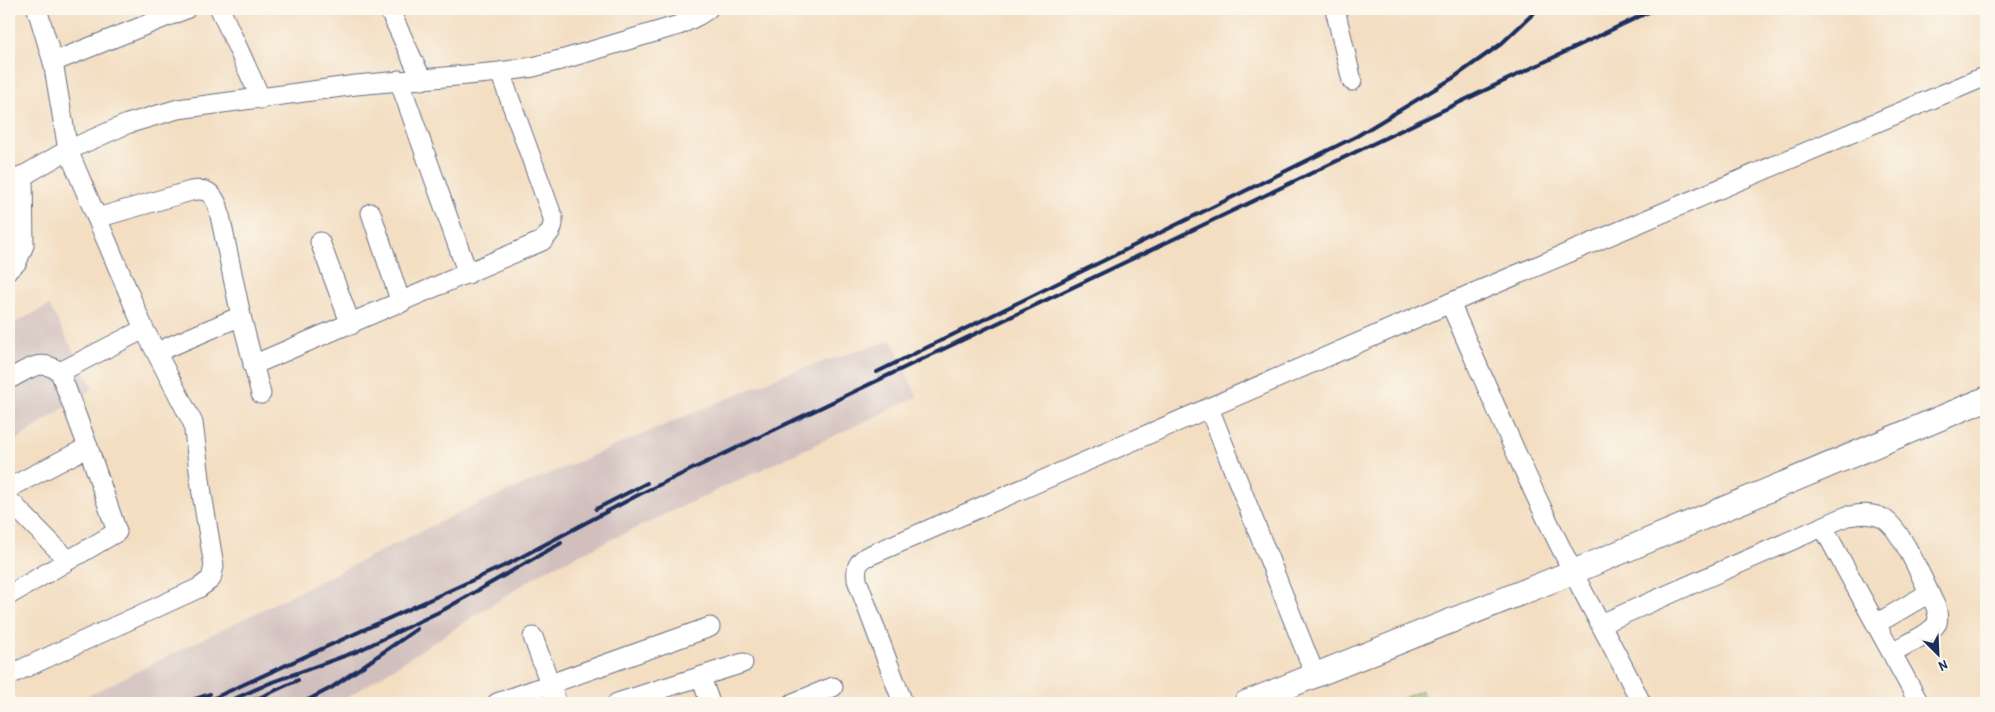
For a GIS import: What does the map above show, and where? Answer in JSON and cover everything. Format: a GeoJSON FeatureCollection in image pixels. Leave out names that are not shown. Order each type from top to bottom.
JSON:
{"type":"FeatureCollection","features":[{"type":"Feature","properties":{"kind":"main road"},"geometry":{"type":"LineString","coordinates":[[1246,703],[1573,572],[1986,399]]}},
{"type":"Feature","properties":{"kind":"street"},"geometry":{"type":"LineString","coordinates":[[9,675],[199,588],[211,579],[214,566],[193,423],[144,329],[68,150],[53,62],[37,9]]}},
{"type":"Feature","properties":{"kind":"street"},"geometry":{"type":"LineString","coordinates":[[53,62],[186,9]]}},
{"type":"Feature","properties":{"kind":"street"},"geometry":{"type":"LineString","coordinates":[[220,9],[261,99]]}},
{"type":"Feature","properties":{"kind":"street"},"geometry":{"type":"LineString","coordinates":[[389,9],[422,80]]}},
{"type":"Feature","properties":{"kind":"street"},"geometry":{"type":"LineString","coordinates":[[9,268],[17,262],[23,250],[16,180],[68,150],[127,124],[178,109],[399,80],[422,80],[500,72],[564,59],[670,27],[699,16],[708,9]]}},
{"type":"Feature","properties":{"kind":"street"},"geometry":{"type":"LineString","coordinates":[[1335,9],[1352,81]]}},
{"type":"Feature","properties":{"kind":"street"},"geometry":{"type":"LineString","coordinates":[[253,365],[468,274],[542,241],[549,234],[554,226],[553,218],[500,72]]}},
{"type":"Feature","properties":{"kind":"street"},"geometry":{"type":"LineString","coordinates":[[903,703],[857,580],[856,569],[859,562],[877,550],[1450,303],[1986,76]]}},
{"type":"Feature","properties":{"kind":"street"},"geometry":{"type":"LineString","coordinates":[[399,80],[468,274]]}},
{"type":"Feature","properties":{"kind":"street"},"geometry":{"type":"LineString","coordinates":[[97,218],[191,191],[202,189],[208,191],[218,206],[241,316],[261,394]]}},
{"type":"Feature","properties":{"kind":"street"},"geometry":{"type":"LineString","coordinates":[[371,213],[401,303]]}},
{"type":"Feature","properties":{"kind":"street"},"geometry":{"type":"LineString","coordinates":[[320,242],[351,324]]}},
{"type":"Feature","properties":{"kind":"street"},"geometry":{"type":"LineString","coordinates":[[1450,303],[1533,491],[1641,703]]}},
{"type":"Feature","properties":{"kind":"street"},"geometry":{"type":"LineString","coordinates":[[157,352],[241,316]]}},
{"type":"Feature","properties":{"kind":"street"},"geometry":{"type":"LineString","coordinates":[[60,372],[144,329]]}},
{"type":"Feature","properties":{"kind":"street"},"geometry":{"type":"LineString","coordinates":[[9,380],[37,365],[51,365],[60,372],[117,532],[9,595]]}},
{"type":"Feature","properties":{"kind":"street"},"geometry":{"type":"LineString","coordinates":[[1209,408],[1315,675]]}},
{"type":"Feature","properties":{"kind":"street"},"geometry":{"type":"LineString","coordinates":[[9,488],[88,447]]}},
{"type":"Feature","properties":{"kind":"street"},"geometry":{"type":"LineString","coordinates":[[9,500],[68,560]]}},
{"type":"Feature","properties":{"kind":"street"},"geometry":{"type":"LineString","coordinates":[[1601,624],[1848,516],[1868,514],[1882,518],[1893,525],[1936,607],[1938,618],[1936,624],[1929,632],[1892,652]]}},
{"type":"Feature","properties":{"kind":"street"},"geometry":{"type":"LineString","coordinates":[[1823,527],[1919,703]]}},
{"type":"Feature","properties":{"kind":"street"},"geometry":{"type":"LineString","coordinates":[[1876,624],[1929,593]]}},
{"type":"Feature","properties":{"kind":"street"},"geometry":{"type":"LineString","coordinates":[[497,703],[530,698],[550,685],[710,627]]}},
{"type":"Feature","properties":{"kind":"street"},"geometry":{"type":"LineString","coordinates":[[533,637],[556,703]]}},
{"type":"Feature","properties":{"kind":"street"},"geometry":{"type":"LineString","coordinates":[[617,703],[743,663]]}},
{"type":"Feature","properties":{"kind":"street"},"geometry":{"type":"LineString","coordinates":[[701,677],[710,703]]}},
{"type":"Feature","properties":{"kind":"street"},"geometry":{"type":"LineString","coordinates":[[793,703],[833,687]]}},
{"type":"Feature","properties":{"kind":"shaded area"},"geometry":{"type":"Polygon","coordinates":[[[49,305],[93,388],[9,445],[9,326],[49,305]]]}},
{"type":"Feature","properties":{"kind":"shaded area"},"geometry":{"type":"Polygon","coordinates":[[[892,340],[917,397],[546,570],[339,703],[73,703],[464,510],[785,374],[892,340]]]}},
{"type":"Feature","properties":{"kind":"green space"},"geometry":{"type":"Polygon","coordinates":[[[1421,690],[1428,703],[1392,703],[1421,690]]]}},
{"type":"Feature","properties":{"kind":"railway"},"geometry":{"type":"LineString","coordinates":[[877,372],[1357,136],[1453,78],[1501,44],[1538,9]]}},
{"type":"Feature","properties":{"kind":"railway"},"geometry":{"type":"LineString","coordinates":[[203,703],[508,564],[640,494],[1655,9]]}},
{"type":"Feature","properties":{"kind":"railway"},"geometry":{"type":"LineString","coordinates":[[596,509],[647,483]]}},
{"type":"Feature","properties":{"kind":"railway"},"geometry":{"type":"LineString","coordinates":[[225,703],[270,683],[358,651],[445,609],[561,543]]}},
{"type":"Feature","properties":{"kind":"railway"},"geometry":{"type":"LineString","coordinates":[[302,703],[331,688],[417,629]]}},
{"type":"Feature","properties":{"kind":"railway"},"geometry":{"type":"LineString","coordinates":[[248,703],[298,680]]}},
{"type":"Feature","properties":{"kind":"railway"},"geometry":{"type":"LineString","coordinates":[[184,703],[210,694]]}}]}
